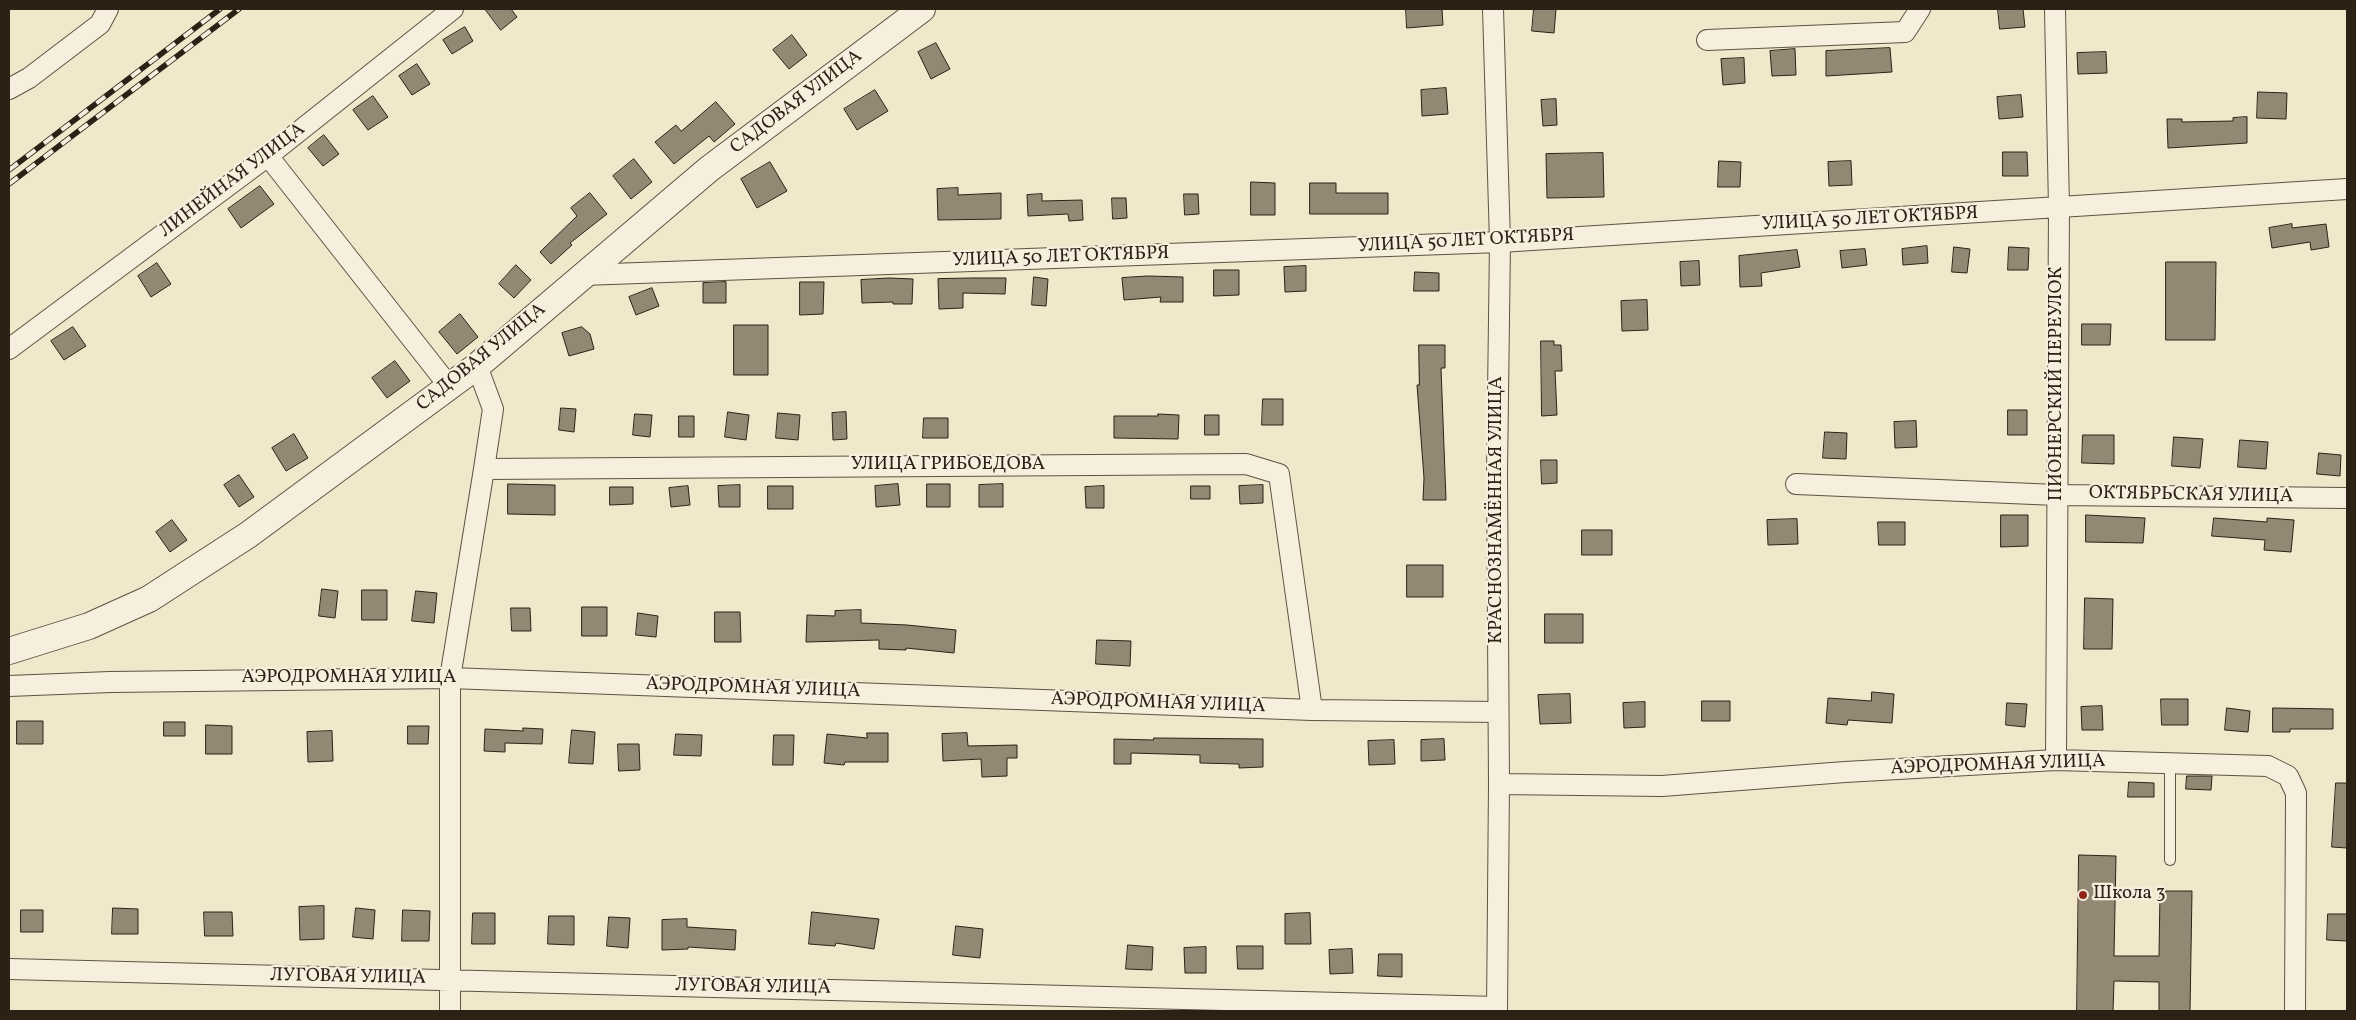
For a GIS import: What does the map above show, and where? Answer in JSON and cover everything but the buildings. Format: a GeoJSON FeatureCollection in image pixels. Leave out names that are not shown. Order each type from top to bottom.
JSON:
{"type":"FeatureCollection","features":[{"type":"Feature","properties":{"kind":"street"},"geometry":{"type":"LineString","coordinates":[[9,89],[29,78],[100,24],[108,9]]}},
{"type":"Feature","properties":{"kind":"street","name":"ЛИНЕЙНАЯ УЛИЦА"},"geometry":{"type":"LineString","coordinates":[[9,349],[268,156],[453,9]]}},
{"type":"Feature","properties":{"kind":"street","name":"САДОВАЯ УЛИЦА"},"geometry":{"type":"LineString","coordinates":[[9,651],[89,626],[149,599],[248,535],[477,366],[709,169],[922,9]]}},
{"type":"Feature","properties":{"kind":"street","name":"КРАСНОЗНАМЁННАЯ УЛИЦА"},"geometry":{"type":"LineString","coordinates":[[1493,9],[1500,242],[1497,472],[1497,1009]]}},
{"type":"Feature","properties":{"kind":"street"},"geometry":{"type":"LineString","coordinates":[[1707,40],[1905,32],[1920,9]]}},
{"type":"Feature","properties":{"kind":"street","name":"ПИОНЕРСКИЙ ПЕРЕУЛОК"},"geometry":{"type":"LineString","coordinates":[[2055,9],[2059,208],[2056,760]]}},
{"type":"Feature","properties":{"kind":"street"},"geometry":{"type":"LineString","coordinates":[[268,156],[449,386]]}},
{"type":"Feature","properties":{"kind":"street","name":"УЛИЦА 50 ЛЕТ ОКТЯБРЯ"},"geometry":{"type":"LineString","coordinates":[[583,275],[1500,242],[2347,189]]}},
{"type":"Feature","properties":{"kind":"street"},"geometry":{"type":"LineString","coordinates":[[450,1011],[452,980],[450,678],[493,409],[477,366]]}},
{"type":"Feature","properties":{"kind":"street","name":"УЛИЦА ГРИБОЕДОВА"},"geometry":{"type":"LineString","coordinates":[[484,469],[1246,464],[1279,474],[1312,710]]}},
{"type":"Feature","properties":{"kind":"street","name":"ОКТЯБРЬСКАЯ УЛИЦА"},"geometry":{"type":"LineString","coordinates":[[1796,484],[2057,495],[2347,498]]}},
{"type":"Feature","properties":{"kind":"street","name":"АЭРОДРОМНАЯ УЛИЦА"},"geometry":{"type":"LineString","coordinates":[[9,686],[110,682],[450,678],[1312,710],[1498,712]]}},
{"type":"Feature","properties":{"kind":"street","name":"АЭРОДРОМНАЯ УЛИЦА"},"geometry":{"type":"LineString","coordinates":[[1498,784],[1662,786],[1845,772],[2056,760],[2268,766],[2288,776],[2296,793],[2295,1011]]}},
{"type":"Feature","properties":{"kind":"street","name":"ЛУГОВАЯ УЛИЦА"},"geometry":{"type":"LineString","coordinates":[[9,969],[1497,1009]]}},
{"type":"Feature","properties":{"kind":"lane"},"geometry":{"type":"LineString","coordinates":[[2170,763],[2170,860]]}},
{"type":"Feature","properties":{"kind":"railway"},"geometry":{"type":"LineString","coordinates":[[9,170],[220,9]]}},
{"type":"Feature","properties":{"kind":"railway"},"geometry":{"type":"LineString","coordinates":[[9,184],[239,9]]}},
{"type":"Feature","properties":{"kind":"place","name":"Школа 3"},"geometry":{"type":"Point","coordinates":[2083,895]}}]}
